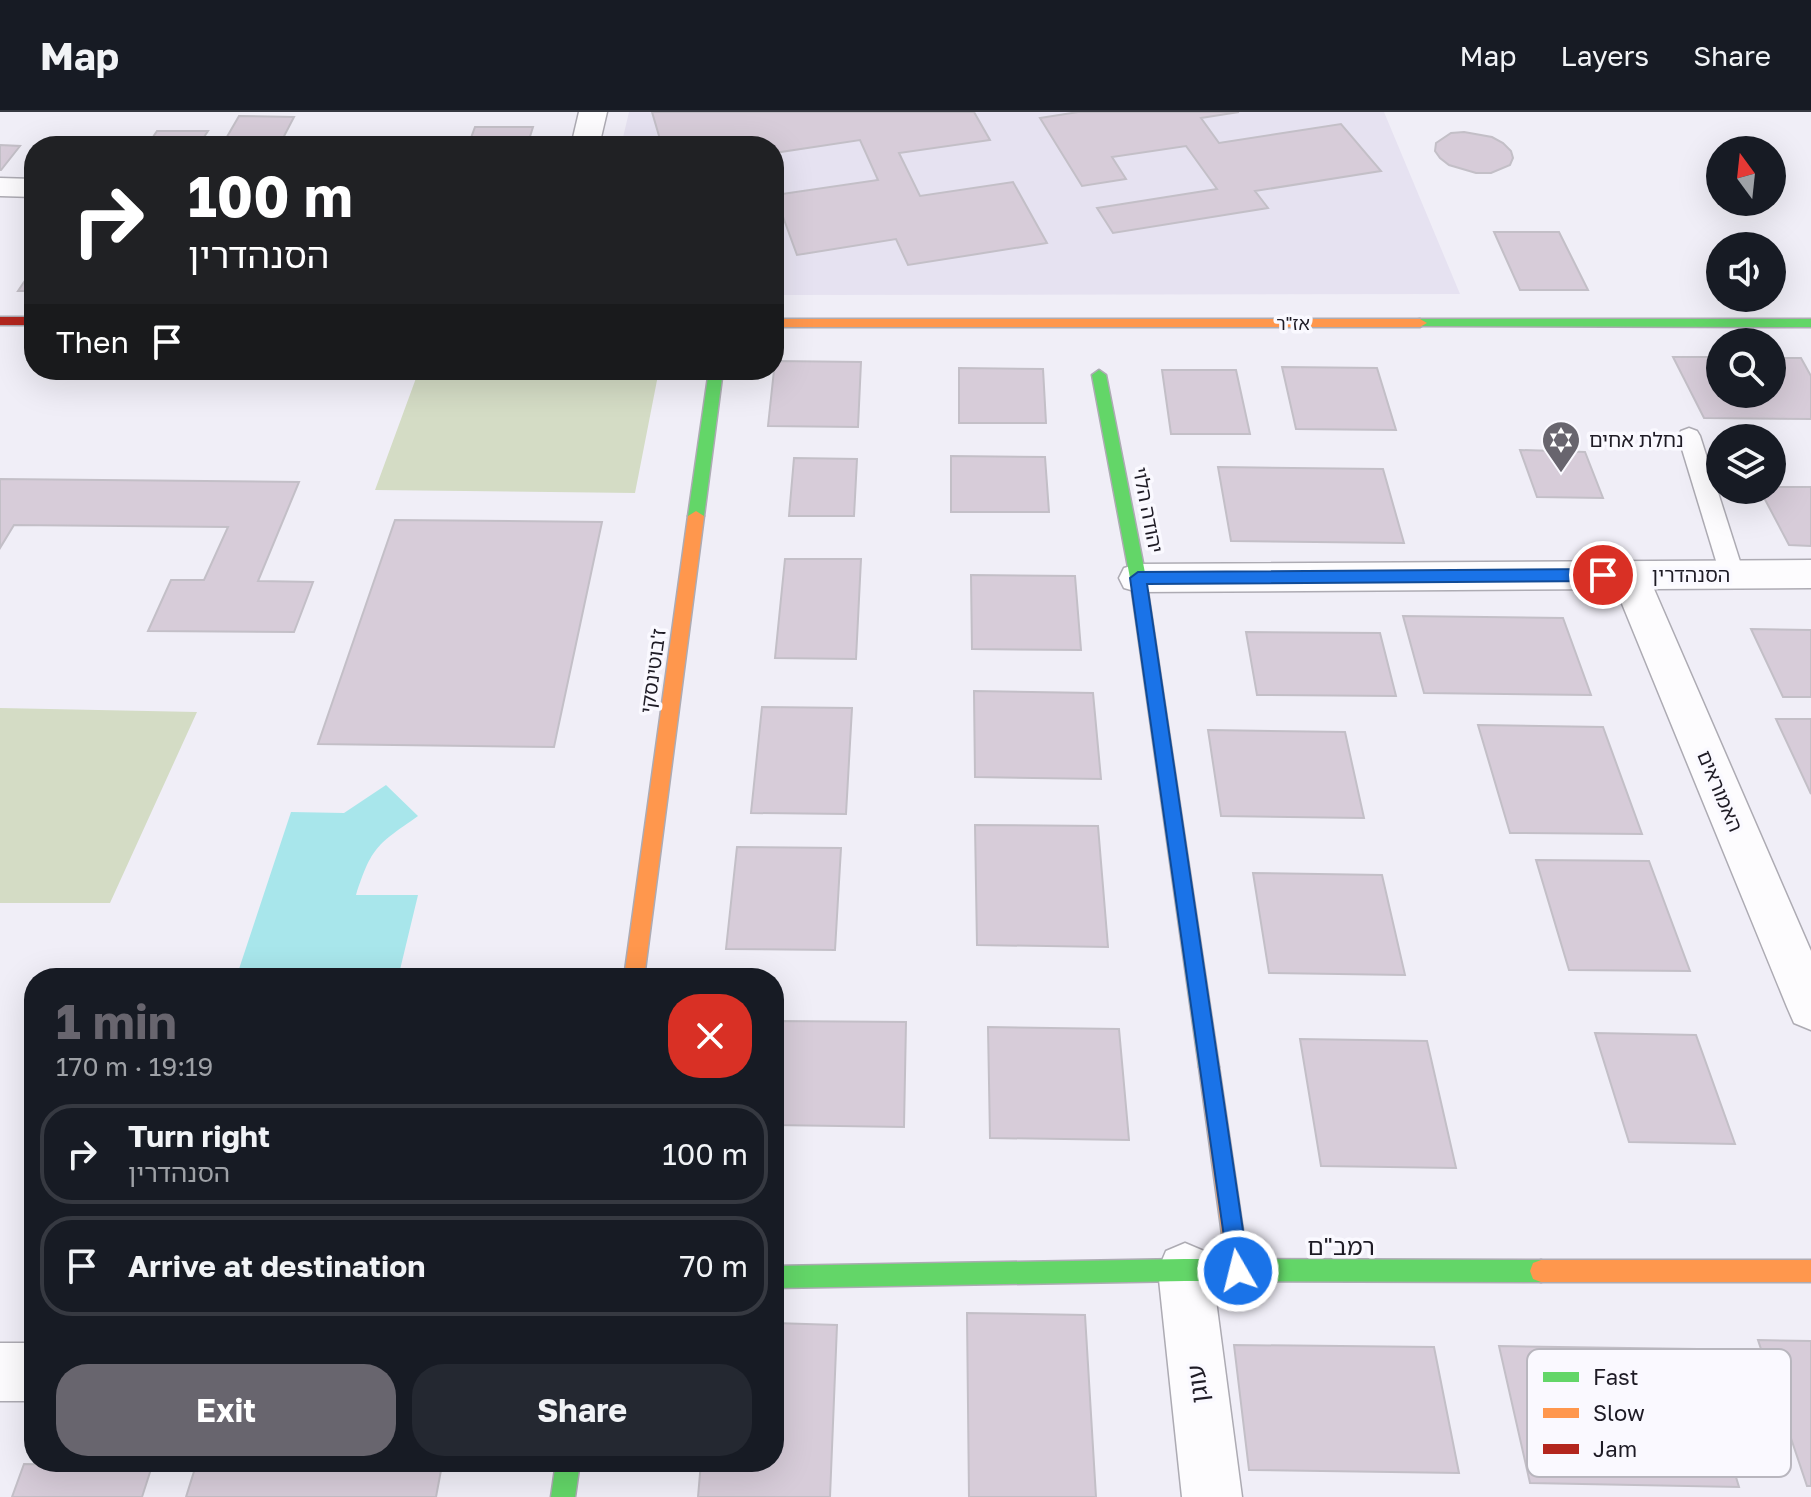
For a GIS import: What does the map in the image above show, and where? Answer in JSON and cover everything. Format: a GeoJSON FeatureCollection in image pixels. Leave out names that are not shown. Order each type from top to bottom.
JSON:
{"type":"FeatureCollection","features":[{"type":"Feature","properties":{"kind":"street"},"geometry":{"type":"LineString","coordinates":[[587,136],[593,112]]}},
{"type":"Feature","properties":{"kind":"street"},"geometry":{"type":"LineString","coordinates":[[0,187],[24,188]]}},
{"type":"Feature","properties":{"kind":"street"},"geometry":{"type":"LineString","coordinates":[[0,321],[24,321]]}},
{"type":"Feature","properties":{"kind":"street","name":"אז\"ר"},"geometry":{"type":"LineString","coordinates":[[784,323],[1811,323]]}},
{"type":"Feature","properties":{"kind":"street","name":"יהודה הלוי"},"geometry":{"type":"LineString","coordinates":[[1099,375],[1138,578],[1212,1270]]}},
{"type":"Feature","properties":{"kind":"street","name":"ז'בוטינסקי"},"geometry":{"type":"LineString","coordinates":[[635,968],[715,380]]}},
{"type":"Feature","properties":{"kind":"street","name":"הסנהדרין"},"geometry":{"type":"LineString","coordinates":[[1138,578],[1811,574]]}},
{"type":"Feature","properties":{"kind":"street","name":"האמוראים"},"geometry":{"type":"LineString","coordinates":[[1629,575],[1811,1007]]}},
{"type":"Feature","properties":{"kind":"street","name":"רמב\"ם"},"geometry":{"type":"LineString","coordinates":[[784,1277],[1212,1270],[1811,1271]]}},
{"type":"Feature","properties":{"kind":"street","name":"עוגן"},"geometry":{"type":"LineString","coordinates":[[1212,1270],[1212,1497]]}},
{"type":"Feature","properties":{"kind":"street"},"geometry":{"type":"LineString","coordinates":[[0,1372],[24,1372]]}},
{"type":"Feature","properties":{"kind":"street"},"geometry":{"type":"LineString","coordinates":[[563,1497],[567,1472]]}},
{"type":"Feature","properties":{"kind":"lane"},"geometry":{"type":"LineString","coordinates":[[1689,436],[1732,574]]}},
{"type":"Feature","properties":{"kind":"shaded area"},"geometry":{"type":"Polygon","coordinates":[[[629,112],[1384,112],[1460,294],[784,295],[784,136],[623,136],[629,112]]]}},
{"type":"Feature","properties":{"kind":"green space"},"geometry":{"type":"Polygon","coordinates":[[[415,380],[657,380],[635,493],[375,490],[415,380]]]}},
{"type":"Feature","properties":{"kind":"green space"},"geometry":{"type":"Polygon","coordinates":[[[0,708],[197,712],[110,903],[0,903],[0,708]]]}},
{"type":"Feature","properties":{"kind":"water"},"geometry":{"type":"Polygon","coordinates":[[[386,785],[418,816],[378,848],[356,895],[418,895],[400,968],[239,968],[291,812],[344,813],[386,785]]]}},
{"type":"Feature","properties":{"kind":"building"},"geometry":{"type":"Polygon","coordinates":[[[652,112],[974,112],[990,140],[899,153],[920,196],[1013,182],[1047,243],[908,265],[896,239],[797,255],[784,220],[784,194],[878,180],[860,140],[784,151],[784,136],[659,136],[652,112]]]}},
{"type":"Feature","properties":{"kind":"building"},"geometry":{"type":"Polygon","coordinates":[[[1078,112],[1239,112],[1201,118],[1219,143],[1341,124],[1381,171],[1255,191],[1268,208],[1113,233],[1097,208],[1217,189],[1186,146],[1112,157],[1126,179],[1082,186],[1040,118],[1078,112]]]}},
{"type":"Feature","properties":{"kind":"building"},"geometry":{"type":"Polygon","coordinates":[[[239,116],[294,117],[284,136],[227,136],[239,116]]]}},
{"type":"Feature","properties":{"kind":"building"},"geometry":{"type":"Polygon","coordinates":[[[475,127],[533,127],[530,136],[472,136],[475,127]]]}},
{"type":"Feature","properties":{"kind":"building"},"geometry":{"type":"Polygon","coordinates":[[[157,131],[208,131],[205,136],[154,136],[157,131]]]}},
{"type":"Feature","properties":{"kind":"building"},"geometry":{"type":"Polygon","coordinates":[[[1451,133],[1492,137],[1503,143],[1511,151],[1513,158],[1510,165],[1491,173],[1476,173],[1449,165],[1435,151],[1436,143],[1451,133]]]}},
{"type":"Feature","properties":{"kind":"building"},"geometry":{"type":"Polygon","coordinates":[[[0,145],[20,146],[1,170],[0,170],[0,145]]]}},
{"type":"Feature","properties":{"kind":"building"},"geometry":{"type":"Polygon","coordinates":[[[1494,232],[1559,232],[1588,290],[1520,290],[1494,232]]]}},
{"type":"Feature","properties":{"kind":"building"},"geometry":{"type":"Polygon","coordinates":[[[1673,357],[1706,357],[1706,408],[1786,408],[1786,358],[1801,358],[1811,376],[1811,419],[1704,418],[1673,357]]]}},
{"type":"Feature","properties":{"kind":"building"},"geometry":{"type":"Polygon","coordinates":[[[784,361],[861,362],[858,427],[768,426],[773,380],[784,380],[784,361]]]}},
{"type":"Feature","properties":{"kind":"building"},"geometry":{"type":"Polygon","coordinates":[[[1282,367],[1377,368],[1396,430],[1296,429],[1282,367]]]}},
{"type":"Feature","properties":{"kind":"building"},"geometry":{"type":"Polygon","coordinates":[[[959,368],[1043,369],[1046,423],[959,423],[959,368]]]}},
{"type":"Feature","properties":{"kind":"building"},"geometry":{"type":"Polygon","coordinates":[[[1162,370],[1236,370],[1250,434],[1171,434],[1162,370]]]}},
{"type":"Feature","properties":{"kind":"building","name":"נחלת אחים"},"geometry":{"type":"Polygon","coordinates":[[[1520,450],[1585,452],[1603,498],[1537,497],[1520,450]]]}},
{"type":"Feature","properties":{"kind":"building"},"geometry":{"type":"Polygon","coordinates":[[[951,456],[1045,457],[1049,512],[951,512],[951,456]]]}},
{"type":"Feature","properties":{"kind":"building"},"geometry":{"type":"Polygon","coordinates":[[[794,458],[857,459],[854,516],[789,516],[794,458]]]}},
{"type":"Feature","properties":{"kind":"building"},"geometry":{"type":"Polygon","coordinates":[[[1218,467],[1383,469],[1404,543],[1231,541],[1218,467]]]}},
{"type":"Feature","properties":{"kind":"building"},"geometry":{"type":"Polygon","coordinates":[[[0,479],[299,482],[258,581],[313,582],[294,632],[148,631],[171,580],[204,580],[228,527],[14,525],[0,548],[0,479]]]}},
{"type":"Feature","properties":{"kind":"building"},"geometry":{"type":"Polygon","coordinates":[[[1786,487],[1811,487],[1811,546],[1789,545],[1767,504],[1786,504],[1786,487]]]}},
{"type":"Feature","properties":{"kind":"building"},"geometry":{"type":"Polygon","coordinates":[[[395,520],[602,522],[554,747],[318,744],[395,520]]]}},
{"type":"Feature","properties":{"kind":"building"},"geometry":{"type":"Polygon","coordinates":[[[785,559],[861,559],[856,659],[775,658],[785,559]]]}},
{"type":"Feature","properties":{"kind":"building"},"geometry":{"type":"Polygon","coordinates":[[[971,575],[1075,576],[1081,650],[972,649],[971,575]]]}},
{"type":"Feature","properties":{"kind":"building"},"geometry":{"type":"Polygon","coordinates":[[[1403,616],[1563,618],[1591,695],[1424,693],[1403,616]]]}},
{"type":"Feature","properties":{"kind":"building"},"geometry":{"type":"Polygon","coordinates":[[[1751,629],[1811,630],[1811,697],[1783,697],[1751,629]]]}},
{"type":"Feature","properties":{"kind":"building"},"geometry":{"type":"Polygon","coordinates":[[[1246,632],[1380,633],[1396,696],[1257,695],[1246,632]]]}},
{"type":"Feature","properties":{"kind":"building"},"geometry":{"type":"Polygon","coordinates":[[[974,691],[1093,693],[1101,779],[975,777],[974,691]]]}},
{"type":"Feature","properties":{"kind":"building"},"geometry":{"type":"Polygon","coordinates":[[[762,707],[852,708],[846,814],[751,813],[762,707]]]}},
{"type":"Feature","properties":{"kind":"building"},"geometry":{"type":"Polygon","coordinates":[[[1776,719],[1811,719],[1811,794],[1776,719]]]}},
{"type":"Feature","properties":{"kind":"building"},"geometry":{"type":"Polygon","coordinates":[[[1478,725],[1603,727],[1642,834],[1510,833],[1478,725]]]}},
{"type":"Feature","properties":{"kind":"building"},"geometry":{"type":"Polygon","coordinates":[[[1208,730],[1345,732],[1364,818],[1221,816],[1208,730]]]}},
{"type":"Feature","properties":{"kind":"building"},"geometry":{"type":"Polygon","coordinates":[[[975,825],[1098,826],[1108,947],[977,945],[975,825]]]}},
{"type":"Feature","properties":{"kind":"building"},"geometry":{"type":"Polygon","coordinates":[[[737,847],[841,848],[835,950],[726,949],[737,847]]]}},
{"type":"Feature","properties":{"kind":"building"},"geometry":{"type":"Polygon","coordinates":[[[1536,860],[1649,861],[1690,971],[1569,970],[1536,860]]]}},
{"type":"Feature","properties":{"kind":"building"},"geometry":{"type":"Polygon","coordinates":[[[1253,873],[1382,875],[1405,975],[1269,973],[1253,873]]]}},
{"type":"Feature","properties":{"kind":"building"},"geometry":{"type":"Polygon","coordinates":[[[784,1021],[906,1022],[904,1127],[784,1125],[784,1021]]]}},
{"type":"Feature","properties":{"kind":"building"},"geometry":{"type":"Polygon","coordinates":[[[988,1027],[1119,1029],[1129,1140],[990,1138],[988,1027]]]}},
{"type":"Feature","properties":{"kind":"building"},"geometry":{"type":"Polygon","coordinates":[[[1595,1033],[1696,1035],[1735,1144],[1629,1142],[1595,1033]]]}},
{"type":"Feature","properties":{"kind":"building"},"geometry":{"type":"Polygon","coordinates":[[[1300,1039],[1427,1041],[1456,1168],[1321,1166],[1300,1039]]]}},
{"type":"Feature","properties":{"kind":"building"},"geometry":{"type":"Polygon","coordinates":[[[967,1313],[1085,1315],[1096,1497],[969,1497],[967,1313]]]}},
{"type":"Feature","properties":{"kind":"building"},"geometry":{"type":"Polygon","coordinates":[[[784,1323],[837,1325],[830,1497],[698,1497],[700,1472],[784,1472],[784,1323]]]}},
{"type":"Feature","properties":{"kind":"building"},"geometry":{"type":"Polygon","coordinates":[[[1758,1340],[1811,1341],[1811,1486],[1807,1486],[1791,1438],[1791,1349],[1761,1349],[1758,1340]]]}},
{"type":"Feature","properties":{"kind":"building"},"geometry":{"type":"Polygon","coordinates":[[[1234,1345],[1434,1347],[1459,1473],[1249,1470],[1234,1345]]]}},
{"type":"Feature","properties":{"kind":"building"},"geometry":{"type":"Polygon","coordinates":[[[1499,1346],[1697,1349],[1527,1349],[1527,1470],[1499,1346]]]}},
{"type":"Feature","properties":{"kind":"building"},"geometry":{"type":"Polygon","coordinates":[[[24,1464],[24,1472],[150,1472],[142,1497],[12,1497],[24,1464]]]}},
{"type":"Feature","properties":{"kind":"building"},"geometry":{"type":"Polygon","coordinates":[[[194,1472],[441,1472],[436,1497],[186,1497],[194,1472]]]}},
{"type":"Feature","properties":{"kind":"building"},"geometry":{"type":"Polygon","coordinates":[[[1529,1477],[1736,1477],[1739,1487],[1530,1483],[1529,1477]]]}},
{"type":"Feature","properties":{"kind":"traffic: fast"},"geometry":{"type":"LineString","coordinates":[[1420,323],[1811,323]]}},
{"type":"Feature","properties":{"kind":"traffic: fast"},"geometry":{"type":"LineString","coordinates":[[1099,375],[1138,578],[1209,1067]]}},
{"type":"Feature","properties":{"kind":"traffic: fast"},"geometry":{"type":"LineString","coordinates":[[696,516],[715,380]]}},
{"type":"Feature","properties":{"kind":"traffic: fast"},"geometry":{"type":"LineString","coordinates":[[784,1277],[1185,1270],[1541,1271]]}},
{"type":"Feature","properties":{"kind":"traffic: fast"},"geometry":{"type":"LineString","coordinates":[[563,1497],[567,1472]]}},
{"type":"Feature","properties":{"kind":"traffic: slow"},"geometry":{"type":"LineString","coordinates":[[784,323],[1420,323]]}},
{"type":"Feature","properties":{"kind":"traffic: slow"},"geometry":{"type":"LineString","coordinates":[[635,968],[696,516]]}},
{"type":"Feature","properties":{"kind":"traffic: slow"},"geometry":{"type":"LineString","coordinates":[[1209,1067],[1238,1271]]}},
{"type":"Feature","properties":{"kind":"traffic: slow"},"geometry":{"type":"LineString","coordinates":[[1541,1271],[1811,1271]]}},
{"type":"Feature","properties":{"kind":"traffic: jam"},"geometry":{"type":"LineString","coordinates":[[0,321],[24,321]]}},
{"type":"Feature","properties":{"kind":"place","name":"נחלת אחים"},"geometry":{"type":"Point","coordinates":[1561,474]}},
{"type":"Feature","properties":{"kind":"route"},"geometry":{"type":"LineString","coordinates":[[1238,1271],[1138,578],[1603,575]]}}]}
